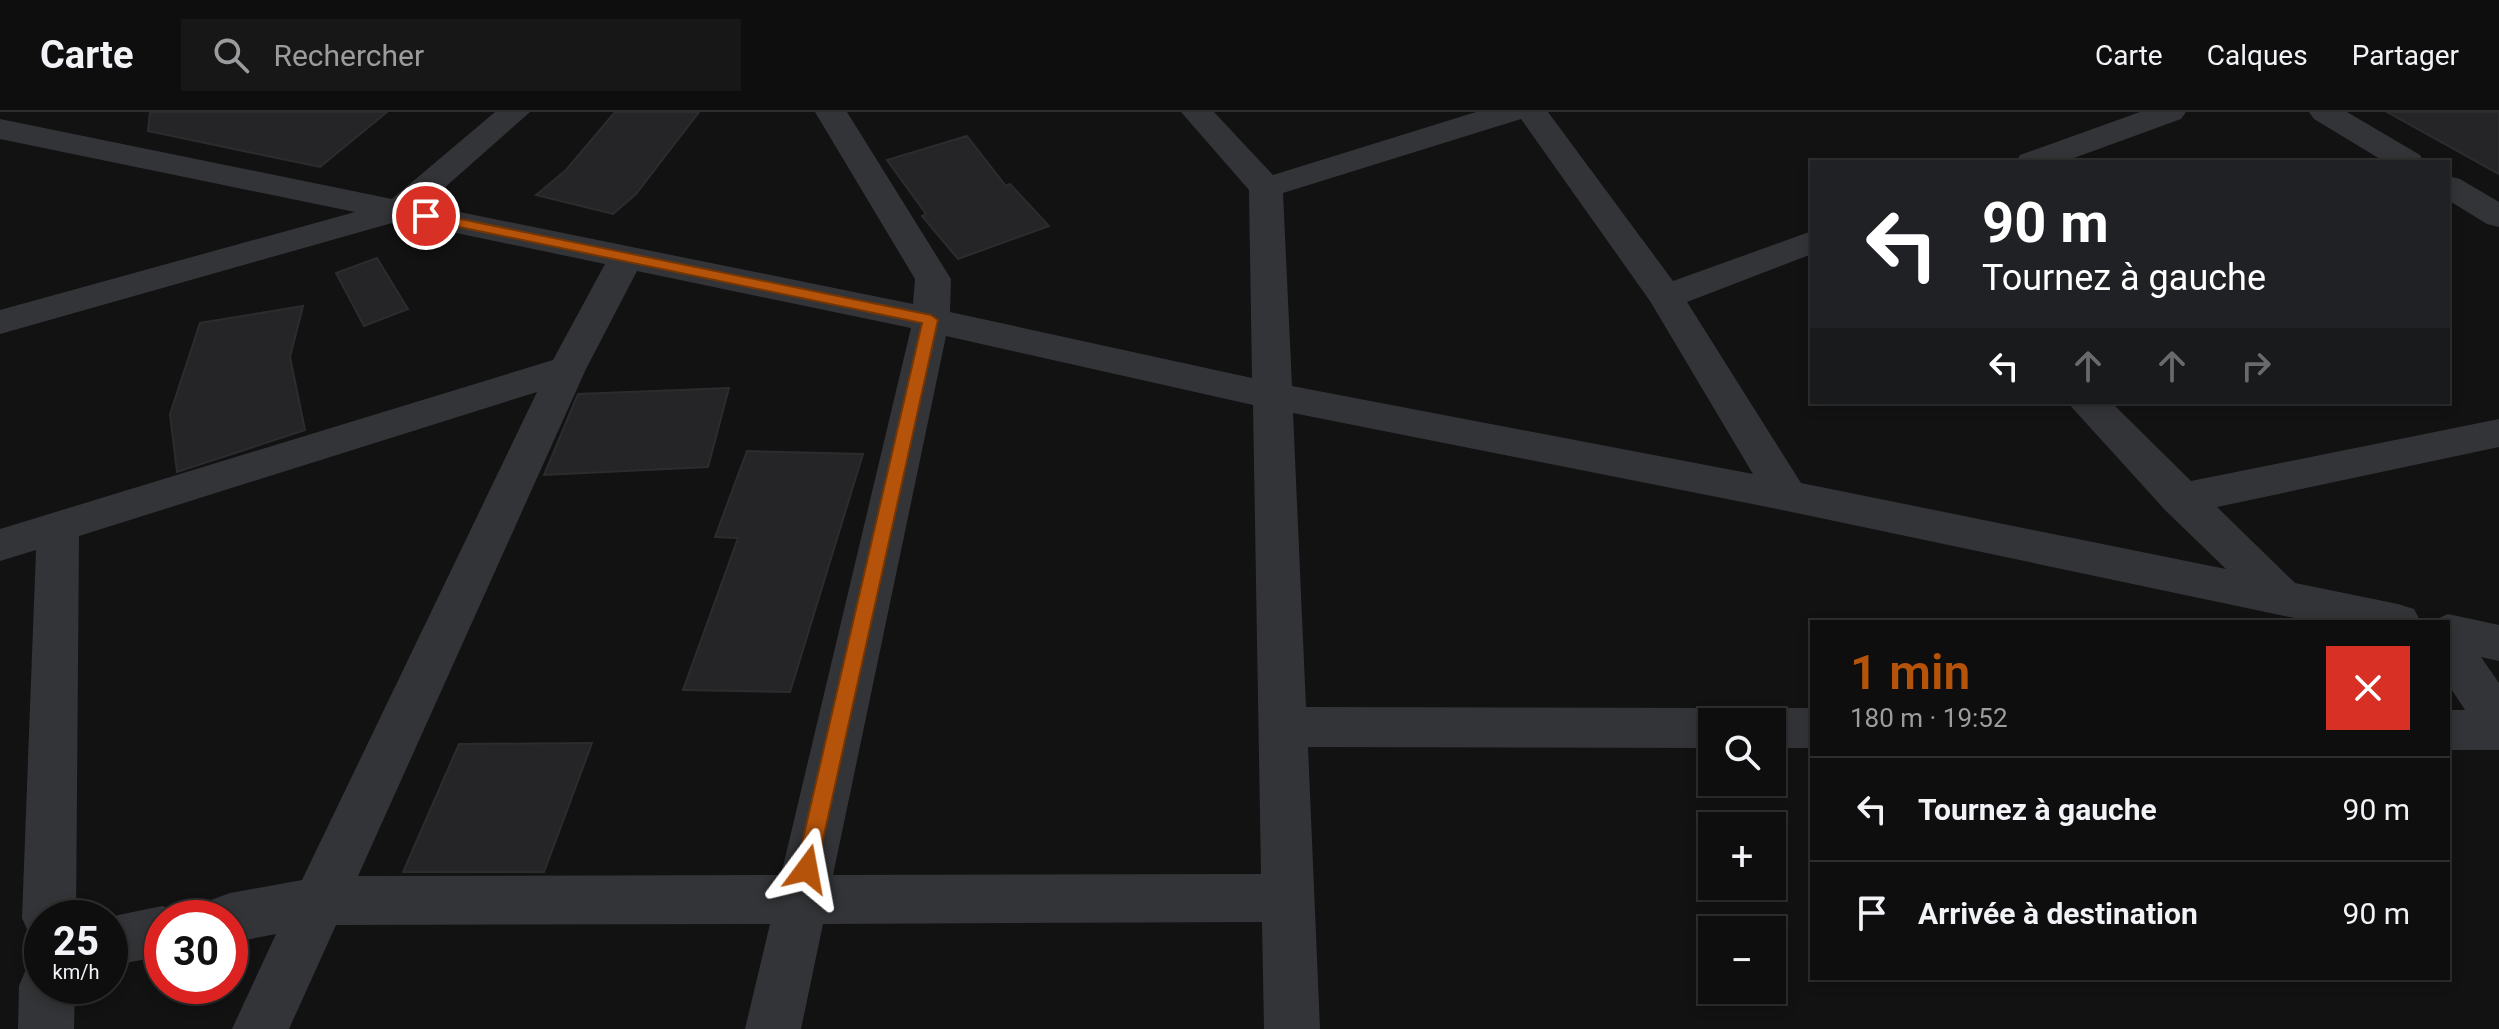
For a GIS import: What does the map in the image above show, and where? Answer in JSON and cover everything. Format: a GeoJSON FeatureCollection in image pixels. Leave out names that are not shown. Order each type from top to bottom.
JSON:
{"type":"FeatureCollection","features":[{"type":"Feature","properties":{"kind":"street"},"geometry":{"type":"LineString","coordinates":[[0,322],[398,211],[514,112]]}},
{"type":"Feature","properties":{"kind":"street"},"geometry":{"type":"LineString","coordinates":[[773,1029],[931,320],[933,279],[831,112]]}},
{"type":"Feature","properties":{"kind":"street"},"geometry":{"type":"LineString","coordinates":[[1197,112],[1266,188],[1292,1029]]}},
{"type":"Feature","properties":{"kind":"street"},"geometry":{"type":"LineString","coordinates":[[1266,188],[1509,112]]}},
{"type":"Feature","properties":{"kind":"street"},"geometry":{"type":"LineString","coordinates":[[1532,112],[1666,297],[1787,496]]}},
{"type":"Feature","properties":{"kind":"street"},"geometry":{"type":"LineString","coordinates":[[2325,112],[2405,160]]}},
{"type":"Feature","properties":{"kind":"street"},"geometry":{"type":"LineString","coordinates":[[2037,160],[2150,115]]}},
{"type":"Feature","properties":{"kind":"street"},"geometry":{"type":"LineString","coordinates":[[0,129],[931,320],[1273,396],[1787,496],[2388,620]]}},
{"type":"Feature","properties":{"kind":"street"},"geometry":{"type":"LineString","coordinates":[[0,159],[68,143]]}},
{"type":"Feature","properties":{"kind":"street"},"geometry":{"type":"LineString","coordinates":[[2451,191],[2499,217]]}},
{"type":"Feature","properties":{"kind":"street"},"geometry":{"type":"LineString","coordinates":[[1666,297],[1810,243]]}},
{"type":"Feature","properties":{"kind":"street"},"geometry":{"type":"LineString","coordinates":[[260,1029],[567,369],[626,258]]}},
{"type":"Feature","properties":{"kind":"street"},"geometry":{"type":"LineString","coordinates":[[0,545],[567,369]]}},
{"type":"Feature","properties":{"kind":"street"},"geometry":{"type":"LineString","coordinates":[[2089,404],[2180,499],[2282,598]]}},
{"type":"Feature","properties":{"kind":"street"},"geometry":{"type":"LineString","coordinates":[[2180,499],[2499,433]]}},
{"type":"Feature","properties":{"kind":"street"},"geometry":{"type":"LineString","coordinates":[[49,900],[58,527]]}},
{"type":"Feature","properties":{"kind":"street"},"geometry":{"type":"LineString","coordinates":[[2450,632],[2499,643]]}},
{"type":"Feature","properties":{"kind":"street"},"geometry":{"type":"LineString","coordinates":[[2450,650],[2499,721]]}},
{"type":"Feature","properties":{"kind":"street"},"geometry":{"type":"LineString","coordinates":[[1283,727],[1698,728]]}},
{"type":"Feature","properties":{"kind":"street"},"geometry":{"type":"LineString","coordinates":[[1786,728],[1810,728]]}},
{"type":"Feature","properties":{"kind":"street"},"geometry":{"type":"LineString","coordinates":[[2450,730],[2499,730]]}},
{"type":"Feature","properties":{"kind":"street"},"geometry":{"type":"LineString","coordinates":[[248,915],[320,901],[1288,898]]}},
{"type":"Feature","properties":{"kind":"street"},"geometry":{"type":"LineString","coordinates":[[46,1029],[47,1004]]}},
{"type":"Feature","properties":{"kind":"building"},"geometry":{"type":"Polygon","coordinates":[[[150,112],[387,112],[320,167],[148,131],[150,112]]]}},
{"type":"Feature","properties":{"kind":"building"},"geometry":{"type":"Polygon","coordinates":[[[615,112],[699,112],[636,194],[613,214],[536,195],[566,170],[615,112]]]}},
{"type":"Feature","properties":{"kind":"building"},"geometry":{"type":"Polygon","coordinates":[[[2387,112],[2499,112],[2499,174],[2387,112]]]}},
{"type":"Feature","properties":{"kind":"building"},"geometry":{"type":"Polygon","coordinates":[[[967,136],[1006,186],[1010,184],[1049,226],[958,259],[922,216],[926,214],[887,160],[967,136]]]}},
{"type":"Feature","properties":{"kind":"building"},"geometry":{"type":"Polygon","coordinates":[[[377,258],[408,309],[364,326],[336,273],[377,258]]]}},
{"type":"Feature","properties":{"kind":"building"},"geometry":{"type":"Polygon","coordinates":[[[303,306],[290,357],[305,430],[177,472],[170,414],[200,323],[303,306]]]}},
{"type":"Feature","properties":{"kind":"building"},"geometry":{"type":"Polygon","coordinates":[[[729,388],[708,467],[544,475],[578,394],[729,388]]]}},
{"type":"Feature","properties":{"kind":"building"},"geometry":{"type":"Polygon","coordinates":[[[747,451],[863,454],[790,692],[683,690],[738,538],[715,537],[747,451]]]}},
{"type":"Feature","properties":{"kind":"building"},"geometry":{"type":"Polygon","coordinates":[[[592,743],[544,872],[403,872],[459,744],[592,743]]]}},
{"type":"Feature","properties":{"kind":"route"},"geometry":{"type":"LineString","coordinates":[[426,216],[931,320],[807,869]]}}]}
